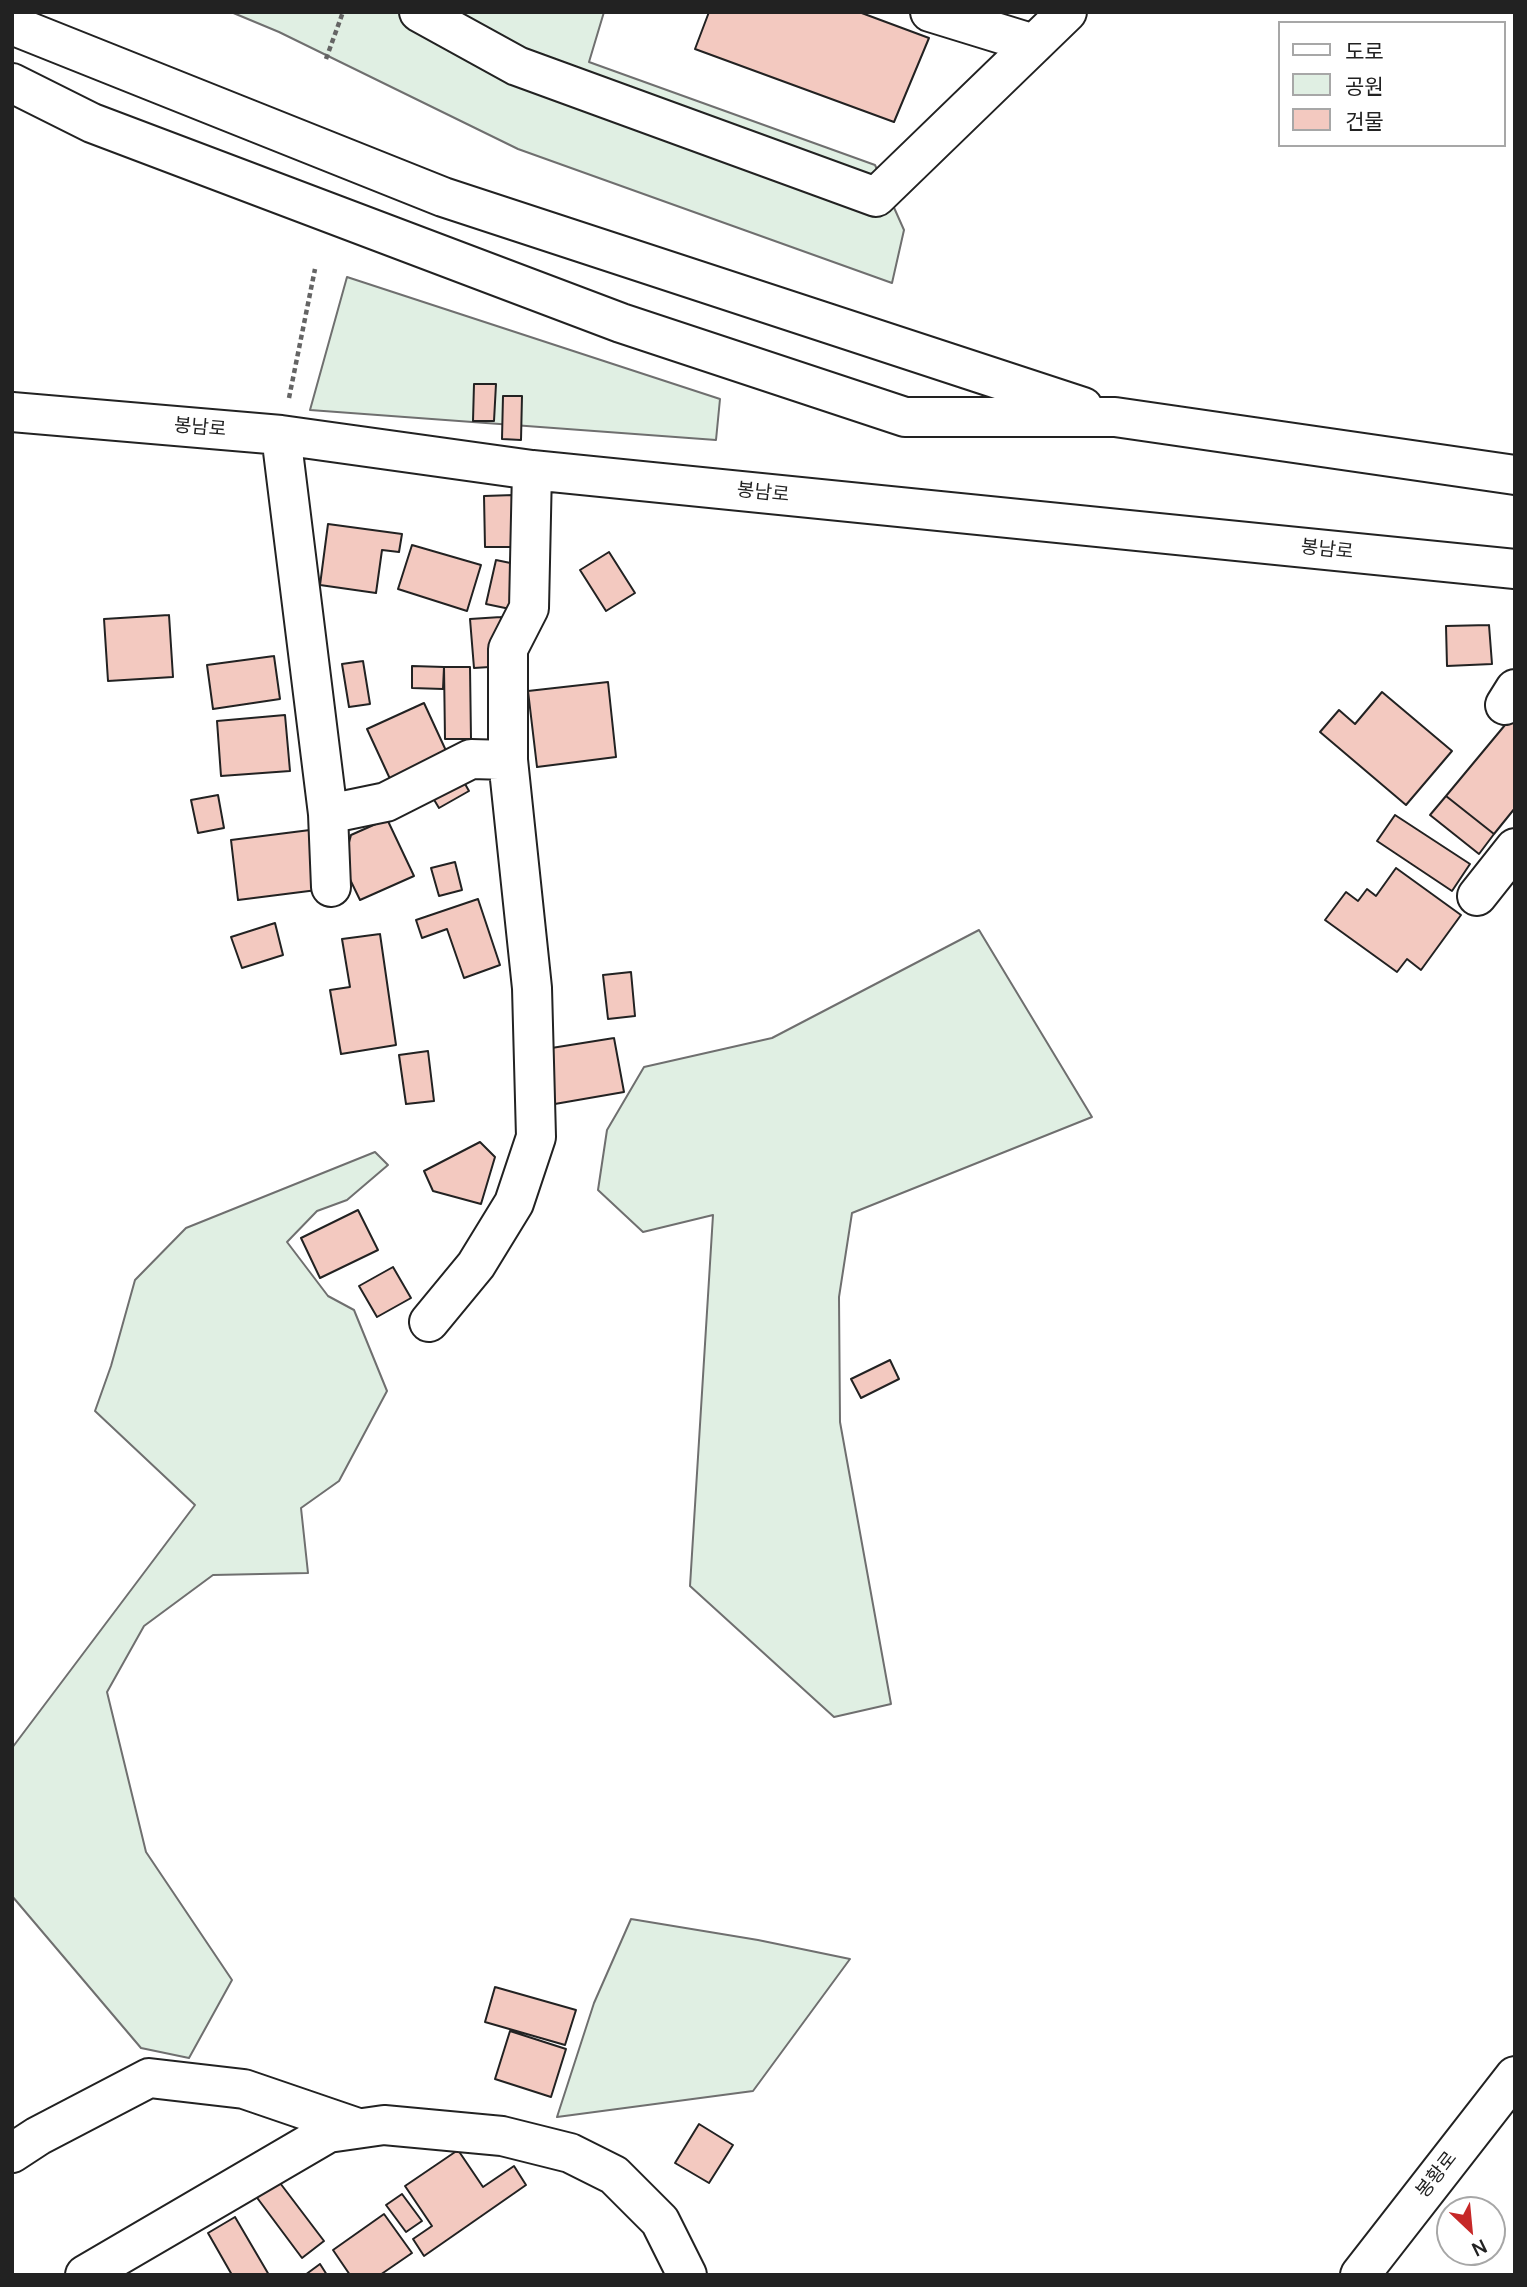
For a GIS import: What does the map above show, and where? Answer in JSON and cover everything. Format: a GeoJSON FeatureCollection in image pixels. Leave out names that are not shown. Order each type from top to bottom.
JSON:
{"type":"FeatureCollection","features":[{"type":"Feature","properties":{"kind":"street"},"geometry":{"type":"LineString","coordinates":[[419,12],[517,66],[876,197],[1067,12]]}},
{"type":"Feature","properties":{"kind":"street"},"geometry":{"type":"LineString","coordinates":[[930,12],[1034,44]]}},
{"type":"Feature","properties":{"kind":"street"},"geometry":{"type":"LineString","coordinates":[[12,24],[443,197],[1115,417]]}},
{"type":"Feature","properties":{"kind":"street"},"geometry":{"type":"LineString","coordinates":[[12,83],[92,123],[621,323],[905,417],[1115,417],[1515,475]]}},
{"type":"Feature","properties":{"kind":"street","name":"봉남로"},"geometry":{"type":"LineString","coordinates":[[12,412],[281,435],[532,470],[1515,569]]}},
{"type":"Feature","properties":{"kind":"street"},"geometry":{"type":"LineString","coordinates":[[281,435],[328,814],[331,887]]}},
{"type":"Feature","properties":{"kind":"street"},"geometry":{"type":"LineString","coordinates":[[429,1322],[476,1265],[514,1203],[536,1137],[532,988],[508,760],[508,649],[529,608],[532,470]]}},
{"type":"Feature","properties":{"kind":"street"},"geometry":{"type":"LineString","coordinates":[[328,814],[386,802],[471,759],[508,760]]}},
{"type":"Feature","properties":{"kind":"street"},"geometry":{"type":"LineString","coordinates":[[1477,896],[1515,848]]}},
{"type":"Feature","properties":{"kind":"street","name":"봉황로"},"geometry":{"type":"LineString","coordinates":[[1360,2275],[1515,2076]]}},
{"type":"Feature","properties":{"kind":"street"},"geometry":{"type":"LineString","coordinates":[[12,2153],[37,2136],[149,2078],[244,2089],[358,2129]]}},
{"type":"Feature","properties":{"kind":"street"},"geometry":{"type":"LineString","coordinates":[[85,2275],[328,2133],[384,2125],[502,2136],[570,2152],[614,2175],[660,2221],[687,2275]]}},
{"type":"Feature","properties":{"kind":"path"},"geometry":{"type":"LineString","coordinates":[[326,59],[343,12]]}},
{"type":"Feature","properties":{"kind":"path"},"geometry":{"type":"LineString","coordinates":[[281,435],[315,268]]}},
{"type":"Feature","properties":{"kind":"green space"},"geometry":{"type":"Polygon","coordinates":[[[231,12],[604,12],[589,62],[875,165],[904,230],[892,283],[518,149],[279,32],[231,12]]]}},
{"type":"Feature","properties":{"kind":"green space"},"geometry":{"type":"Polygon","coordinates":[[[347,277],[720,399],[716,440],[310,410],[347,277]]]}},
{"type":"Feature","properties":{"kind":"green space"},"geometry":{"type":"Polygon","coordinates":[[[979,930],[1092,1117],[852,1213],[839,1297],[840,1422],[891,1704],[834,1717],[690,1586],[713,1215],[643,1232],[598,1190],[607,1130],[644,1067],[772,1038],[979,930]]]}},
{"type":"Feature","properties":{"kind":"green space"},"geometry":{"type":"Polygon","coordinates":[[[375,1152],[388,1165],[347,1200],[317,1211],[287,1242],[328,1296],[354,1310],[387,1391],[339,1481],[301,1508],[308,1573],[213,1575],[144,1626],[107,1692],[146,1852],[232,1980],[189,2058],[141,2048],[12,1896],[12,1748],[195,1505],[95,1411],[111,1366],[135,1280],[186,1228],[375,1152]]]}},
{"type":"Feature","properties":{"kind":"green space"},"geometry":{"type":"Polygon","coordinates":[[[631,1919],[758,1940],[850,1959],[753,2091],[557,2117],[594,2003],[631,1919]]]}},
{"type":"Feature","properties":{"kind":"building"},"geometry":{"type":"Polygon","coordinates":[[[709,12],[859,12],[929,38],[894,122],[695,49],[709,12]]]}},
{"type":"Feature","properties":{"kind":"building"},"geometry":{"type":"Polygon","coordinates":[[[474,384],[496,384],[494,421],[473,421],[474,384]]]}},
{"type":"Feature","properties":{"kind":"building"},"geometry":{"type":"Polygon","coordinates":[[[503,396],[522,396],[521,440],[502,439],[503,396]]]}},
{"type":"Feature","properties":{"kind":"building"},"geometry":{"type":"Polygon","coordinates":[[[514,495],[515,547],[485,547],[484,496],[514,495]]]}},
{"type":"Feature","properties":{"kind":"building"},"geometry":{"type":"Polygon","coordinates":[[[328,524],[402,534],[399,552],[382,550],[376,593],[320,585],[328,524]]]}},
{"type":"Feature","properties":{"kind":"building"},"geometry":{"type":"Polygon","coordinates":[[[412,545],[481,565],[467,611],[398,589],[412,545]]]}},
{"type":"Feature","properties":{"kind":"building"},"geometry":{"type":"Polygon","coordinates":[[[609,552],[635,593],[606,611],[580,570],[609,552]]]}},
{"type":"Feature","properties":{"kind":"building"},"geometry":{"type":"Polygon","coordinates":[[[496,560],[520,565],[510,609],[486,604],[496,560]]]}},
{"type":"Feature","properties":{"kind":"building"},"geometry":{"type":"Polygon","coordinates":[[[169,615],[173,677],[108,681],[104,619],[169,615]]]}},
{"type":"Feature","properties":{"kind":"building"},"geometry":{"type":"Polygon","coordinates":[[[501,617],[505,666],[474,668],[470,619],[501,617]]]}},
{"type":"Feature","properties":{"kind":"building"},"geometry":{"type":"Polygon","coordinates":[[[1489,625],[1492,664],[1447,666],[1446,626],[1489,625]]]}},
{"type":"Feature","properties":{"kind":"building"},"geometry":{"type":"Polygon","coordinates":[[[274,656],[280,699],[213,709],[207,665],[274,656]]]}},
{"type":"Feature","properties":{"kind":"building"},"geometry":{"type":"Polygon","coordinates":[[[363,661],[370,704],[349,707],[342,664],[363,661]]]}},
{"type":"Feature","properties":{"kind":"building"},"geometry":{"type":"Polygon","coordinates":[[[412,666],[444,667],[443,689],[412,688],[412,666]]]}},
{"type":"Feature","properties":{"kind":"building"},"geometry":{"type":"Polygon","coordinates":[[[444,667],[470,667],[471,739],[445,739],[444,667]]]}},
{"type":"Feature","properties":{"kind":"building"},"geometry":{"type":"Polygon","coordinates":[[[608,682],[616,757],[537,767],[528,691],[608,682]]]}},
{"type":"Feature","properties":{"kind":"building"},"geometry":{"type":"Polygon","coordinates":[[[1382,692],[1452,751],[1406,805],[1320,732],[1339,710],[1355,724],[1382,692]]]}},
{"type":"Feature","properties":{"kind":"building"},"geometry":{"type":"Polygon","coordinates":[[[424,703],[448,755],[391,781],[367,729],[424,703]]]}},
{"type":"Feature","properties":{"kind":"building"},"geometry":{"type":"Polygon","coordinates":[[[1515,713],[1515,808],[1494,834],[1446,796],[1515,713]]]}},
{"type":"Feature","properties":{"kind":"building"},"geometry":{"type":"Polygon","coordinates":[[[285,715],[290,771],[221,776],[217,721],[285,715]]]}},
{"type":"Feature","properties":{"kind":"building"},"geometry":{"type":"Polygon","coordinates":[[[460,775],[469,791],[439,808],[430,793],[460,775]]]}},
{"type":"Feature","properties":{"kind":"building"},"geometry":{"type":"Polygon","coordinates":[[[218,795],[224,828],[198,833],[191,800],[218,795]]]}},
{"type":"Feature","properties":{"kind":"building"},"geometry":{"type":"Polygon","coordinates":[[[1446,796],[1494,834],[1479,854],[1430,815],[1446,796]]]}},
{"type":"Feature","properties":{"kind":"building"},"geometry":{"type":"Polygon","coordinates":[[[1395,815],[1470,864],[1452,891],[1377,841],[1395,815]]]}},
{"type":"Feature","properties":{"kind":"building"},"geometry":{"type":"Polygon","coordinates":[[[387,819],[414,876],[360,900],[343,865],[351,835],[387,819]]]}},
{"type":"Feature","properties":{"kind":"building"},"geometry":{"type":"Polygon","coordinates":[[[310,830],[317,890],[238,900],[231,840],[310,830]]]}},
{"type":"Feature","properties":{"kind":"building"},"geometry":{"type":"Polygon","coordinates":[[[455,862],[462,890],[439,896],[431,868],[455,862]]]}},
{"type":"Feature","properties":{"kind":"building"},"geometry":{"type":"Polygon","coordinates":[[[1396,868],[1461,915],[1421,970],[1407,959],[1397,972],[1325,920],[1346,892],[1358,901],[1367,889],[1376,896],[1396,868]]]}},
{"type":"Feature","properties":{"kind":"building"},"geometry":{"type":"Polygon","coordinates":[[[478,899],[500,965],[464,978],[447,929],[422,938],[416,920],[478,899]]]}},
{"type":"Feature","properties":{"kind":"building"},"geometry":{"type":"Polygon","coordinates":[[[275,923],[283,955],[242,968],[231,937],[275,923]]]}},
{"type":"Feature","properties":{"kind":"building"},"geometry":{"type":"Polygon","coordinates":[[[380,934],[396,1045],[341,1054],[330,990],[350,987],[342,939],[380,934]]]}},
{"type":"Feature","properties":{"kind":"building"},"geometry":{"type":"Polygon","coordinates":[[[631,972],[635,1016],[608,1019],[603,975],[631,972]]]}},
{"type":"Feature","properties":{"kind":"building"},"geometry":{"type":"Polygon","coordinates":[[[614,1038],[624,1092],[549,1105],[539,1050],[614,1038]]]}},
{"type":"Feature","properties":{"kind":"building"},"geometry":{"type":"Polygon","coordinates":[[[428,1051],[434,1101],[406,1104],[399,1055],[428,1051]]]}},
{"type":"Feature","properties":{"kind":"building"},"geometry":{"type":"Polygon","coordinates":[[[480,1142],[495,1157],[481,1204],[433,1191],[424,1171],[480,1142]]]}},
{"type":"Feature","properties":{"kind":"building"},"geometry":{"type":"Polygon","coordinates":[[[358,1210],[378,1250],[320,1278],[301,1238],[358,1210]]]}},
{"type":"Feature","properties":{"kind":"building"},"geometry":{"type":"Polygon","coordinates":[[[393,1267],[411,1298],[377,1317],[359,1286],[393,1267]]]}},
{"type":"Feature","properties":{"kind":"building"},"geometry":{"type":"Polygon","coordinates":[[[890,1360],[899,1379],[861,1398],[851,1379],[890,1360]]]}},
{"type":"Feature","properties":{"kind":"building"},"geometry":{"type":"Polygon","coordinates":[[[495,1987],[576,2010],[565,2045],[485,2022],[495,1987]]]}},
{"type":"Feature","properties":{"kind":"building"},"geometry":{"type":"Polygon","coordinates":[[[510,2031],[566,2049],[551,2097],[495,2079],[510,2031]]]}},
{"type":"Feature","properties":{"kind":"building"},"geometry":{"type":"Polygon","coordinates":[[[699,2124],[733,2145],[709,2183],[675,2163],[699,2124]]]}},
{"type":"Feature","properties":{"kind":"building"},"geometry":{"type":"Polygon","coordinates":[[[458,2150],[483,2187],[514,2166],[526,2185],[424,2256],[413,2239],[432,2226],[405,2186],[458,2150]]]}},
{"type":"Feature","properties":{"kind":"building"},"geometry":{"type":"Polygon","coordinates":[[[277,2179],[324,2241],[302,2258],[255,2195],[277,2179]]]}},
{"type":"Feature","properties":{"kind":"building"},"geometry":{"type":"Polygon","coordinates":[[[402,2194],[422,2221],[406,2232],[386,2205],[402,2194]]]}},
{"type":"Feature","properties":{"kind":"building"},"geometry":{"type":"Polygon","coordinates":[[[384,2214],[412,2253],[380,2275],[350,2275],[333,2250],[384,2214]]]}},
{"type":"Feature","properties":{"kind":"building"},"geometry":{"type":"Polygon","coordinates":[[[235,2217],[269,2275],[232,2275],[208,2233],[235,2217]]]}},
{"type":"Feature","properties":{"kind":"building"},"geometry":{"type":"Polygon","coordinates":[[[320,2264],[327,2275],[305,2275],[320,2264]]]}}]}
